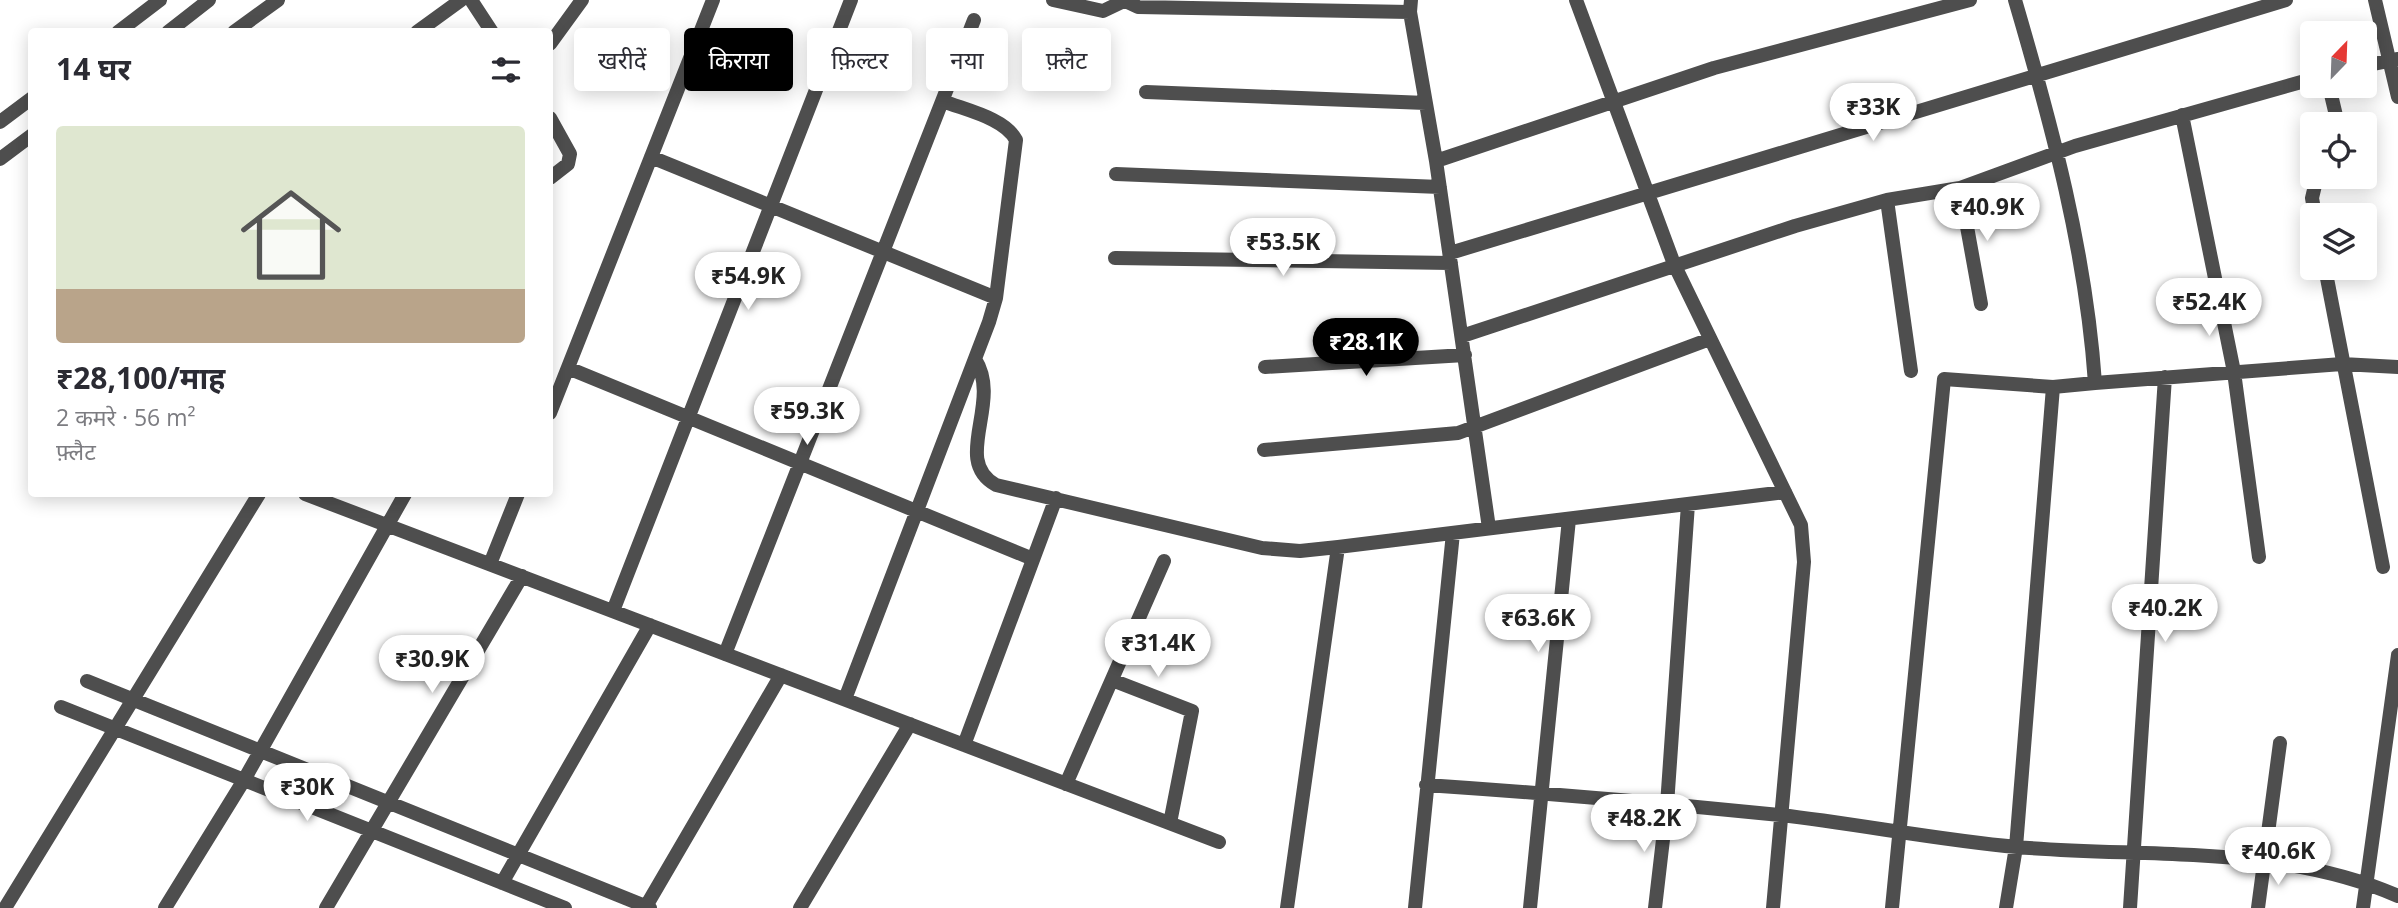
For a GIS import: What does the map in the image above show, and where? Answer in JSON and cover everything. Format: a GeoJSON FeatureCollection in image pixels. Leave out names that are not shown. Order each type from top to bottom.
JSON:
{"type":"FeatureCollection","features":[{"type":"Feature","properties":{"kind":"street"},"geometry":{"type":"LineString","coordinates":[[123,28],[160,0]]}},
{"type":"Feature","properties":{"kind":"street"},"geometry":{"type":"LineString","coordinates":[[173,28],[209,0]]}},
{"type":"Feature","properties":{"kind":"street"},"geometry":{"type":"LineString","coordinates":[[240,28],[278,0]]}},
{"type":"Feature","properties":{"kind":"street"},"geometry":{"type":"LineString","coordinates":[[422,28],[461,0]]}},
{"type":"Feature","properties":{"kind":"street"},"geometry":{"type":"LineString","coordinates":[[471,0],[489,28]]}},
{"type":"Feature","properties":{"kind":"street"},"geometry":{"type":"LineString","coordinates":[[553,40],[582,0]]}},
{"type":"Feature","properties":{"kind":"street"},"geometry":{"type":"LineString","coordinates":[[554,387],[568,368],[713,0]]}},
{"type":"Feature","properties":{"kind":"street"},"geometry":{"type":"LineString","coordinates":[[613,611],[851,0]]}},
{"type":"Feature","properties":{"kind":"street"},"geometry":{"type":"LineString","coordinates":[[1053,0],[1102,11],[1124,0],[1138,7],[1410,6],[1451,258],[1489,528]]}},
{"type":"Feature","properties":{"kind":"street"},"geometry":{"type":"LineString","coordinates":[[1576,0],[1674,264],[1801,524],[1804,562],[1773,908]]}},
{"type":"Feature","properties":{"kind":"street"},"geometry":{"type":"LineString","coordinates":[[1436,161],[1714,68],[1970,0]]}},
{"type":"Feature","properties":{"kind":"street"},"geometry":{"type":"LineString","coordinates":[[2015,0],[2059,152],[2091,320],[2095,383]]}},
{"type":"Feature","properties":{"kind":"street"},"geometry":{"type":"LineString","coordinates":[[1115,258],[1451,258],[1646,193],[2286,0]]}},
{"type":"Feature","properties":{"kind":"street"},"geometry":{"type":"LineString","coordinates":[[2375,0],[2394,59],[2398,97]]}},
{"type":"Feature","properties":{"kind":"street"},"geometry":{"type":"LineString","coordinates":[[725,654],[974,20]]}},
{"type":"Feature","properties":{"kind":"street"},"geometry":{"type":"LineString","coordinates":[[1462,335],[1674,264],[1887,200],[1960,188],[2059,152],[2300,82]]}},
{"type":"Feature","properties":{"kind":"street"},"geometry":{"type":"LineString","coordinates":[[1146,92],[1426,103]]}},
{"type":"Feature","properties":{"kind":"street"},"geometry":{"type":"LineString","coordinates":[[0,122],[28,101]]}},
{"type":"Feature","properties":{"kind":"street"},"geometry":{"type":"LineString","coordinates":[[845,699],[996,298],[1016,140],[1012,131],[998,123],[943,101]]}},
{"type":"Feature","properties":{"kind":"street"},"geometry":{"type":"LineString","coordinates":[[2182,115],[2234,372],[2259,557]]}},
{"type":"Feature","properties":{"kind":"street"},"geometry":{"type":"LineString","coordinates":[[553,123],[570,154],[568,163],[553,176]]}},
{"type":"Feature","properties":{"kind":"street"},"geometry":{"type":"LineString","coordinates":[[0,159],[28,138]]}},
{"type":"Feature","properties":{"kind":"street"},"geometry":{"type":"LineString","coordinates":[[651,157],[996,298]]}},
{"type":"Feature","properties":{"kind":"street"},"geometry":{"type":"LineString","coordinates":[[1116,174],[1440,187]]}},
{"type":"Feature","properties":{"kind":"street"},"geometry":{"type":"LineString","coordinates":[[1960,188],[1980,304]]}},
{"type":"Feature","properties":{"kind":"street"},"geometry":{"type":"LineString","coordinates":[[1887,200],[1911,371]]}},
{"type":"Feature","properties":{"kind":"street"},"geometry":{"type":"LineString","coordinates":[[2327,280],[2383,567]]}},
{"type":"Feature","properties":{"kind":"street"},"geometry":{"type":"LineString","coordinates":[[1264,450],[1440,437],[1476,427],[1710,339]]}},
{"type":"Feature","properties":{"kind":"street"},"geometry":{"type":"LineString","coordinates":[[1265,367],[1465,355]]}},
{"type":"Feature","properties":{"kind":"street"},"geometry":{"type":"LineString","coordinates":[[975,359],[983,371],[986,387],[976,454],[979,468],[986,479],[996,485],[1262,548],[1300,551],[1338,547],[1785,492]]}},
{"type":"Feature","properties":{"kind":"street"},"geometry":{"type":"LineString","coordinates":[[1892,908],[1944,379],[2053,387],[2342,364],[2398,367]]}},
{"type":"Feature","properties":{"kind":"street"},"geometry":{"type":"LineString","coordinates":[[568,368],[1033,559]]}},
{"type":"Feature","properties":{"kind":"street"},"geometry":{"type":"LineString","coordinates":[[2130,908],[2165,377]]}},
{"type":"Feature","properties":{"kind":"street"},"geometry":{"type":"LineString","coordinates":[[2006,908],[2016,847],[2053,387]]}},
{"type":"Feature","properties":{"kind":"street"},"geometry":{"type":"LineString","coordinates":[[5,908],[257,497]]}},
{"type":"Feature","properties":{"kind":"street"},"geometry":{"type":"LineString","coordinates":[[313,497],[1219,842]]}},
{"type":"Feature","properties":{"kind":"street"},"geometry":{"type":"LineString","coordinates":[[165,908],[261,751],[403,497]]}},
{"type":"Feature","properties":{"kind":"street"},"geometry":{"type":"LineString","coordinates":[[490,564],[517,497]]}},
{"type":"Feature","properties":{"kind":"street"},"geometry":{"type":"LineString","coordinates":[[964,745],[1056,498]]}},
{"type":"Feature","properties":{"kind":"street"},"geometry":{"type":"LineString","coordinates":[[1655,908],[1667,805],[1688,504]]}},
{"type":"Feature","properties":{"kind":"street"},"geometry":{"type":"LineString","coordinates":[[1530,908],[1569,519]]}},
{"type":"Feature","properties":{"kind":"street"},"geometry":{"type":"LineString","coordinates":[[1415,908],[1452,533]]}},
{"type":"Feature","properties":{"kind":"street"},"geometry":{"type":"LineString","coordinates":[[1287,908],[1338,547]]}},
{"type":"Feature","properties":{"kind":"street"},"geometry":{"type":"LineString","coordinates":[[1066,784],[1164,561]]}},
{"type":"Feature","properties":{"kind":"street"},"geometry":{"type":"LineString","coordinates":[[326,908],[522,576]]}},
{"type":"Feature","properties":{"kind":"street"},"geometry":{"type":"LineString","coordinates":[[502,883],[650,625]]}},
{"type":"Feature","properties":{"kind":"street"},"geometry":{"type":"LineString","coordinates":[[2363,908],[2398,655]]}},
{"type":"Feature","properties":{"kind":"street"},"geometry":{"type":"LineString","coordinates":[[87,681],[647,907],[781,675]]}},
{"type":"Feature","properties":{"kind":"street"},"geometry":{"type":"LineString","coordinates":[[1112,680],[1192,711],[1170,823]]}},
{"type":"Feature","properties":{"kind":"street"},"geometry":{"type":"LineString","coordinates":[[61,706],[565,908]]}},
{"type":"Feature","properties":{"kind":"street"},"geometry":{"type":"LineString","coordinates":[[800,908],[909,724]]}},
{"type":"Feature","properties":{"kind":"street"},"geometry":{"type":"LineString","coordinates":[[2258,908],[2280,743]]}},
{"type":"Feature","properties":{"kind":"street"},"geometry":{"type":"LineString","coordinates":[[1426,785],[1782,816],[2016,847],[2264,861],[2325,870],[2367,882],[2398,896]]}}]}
